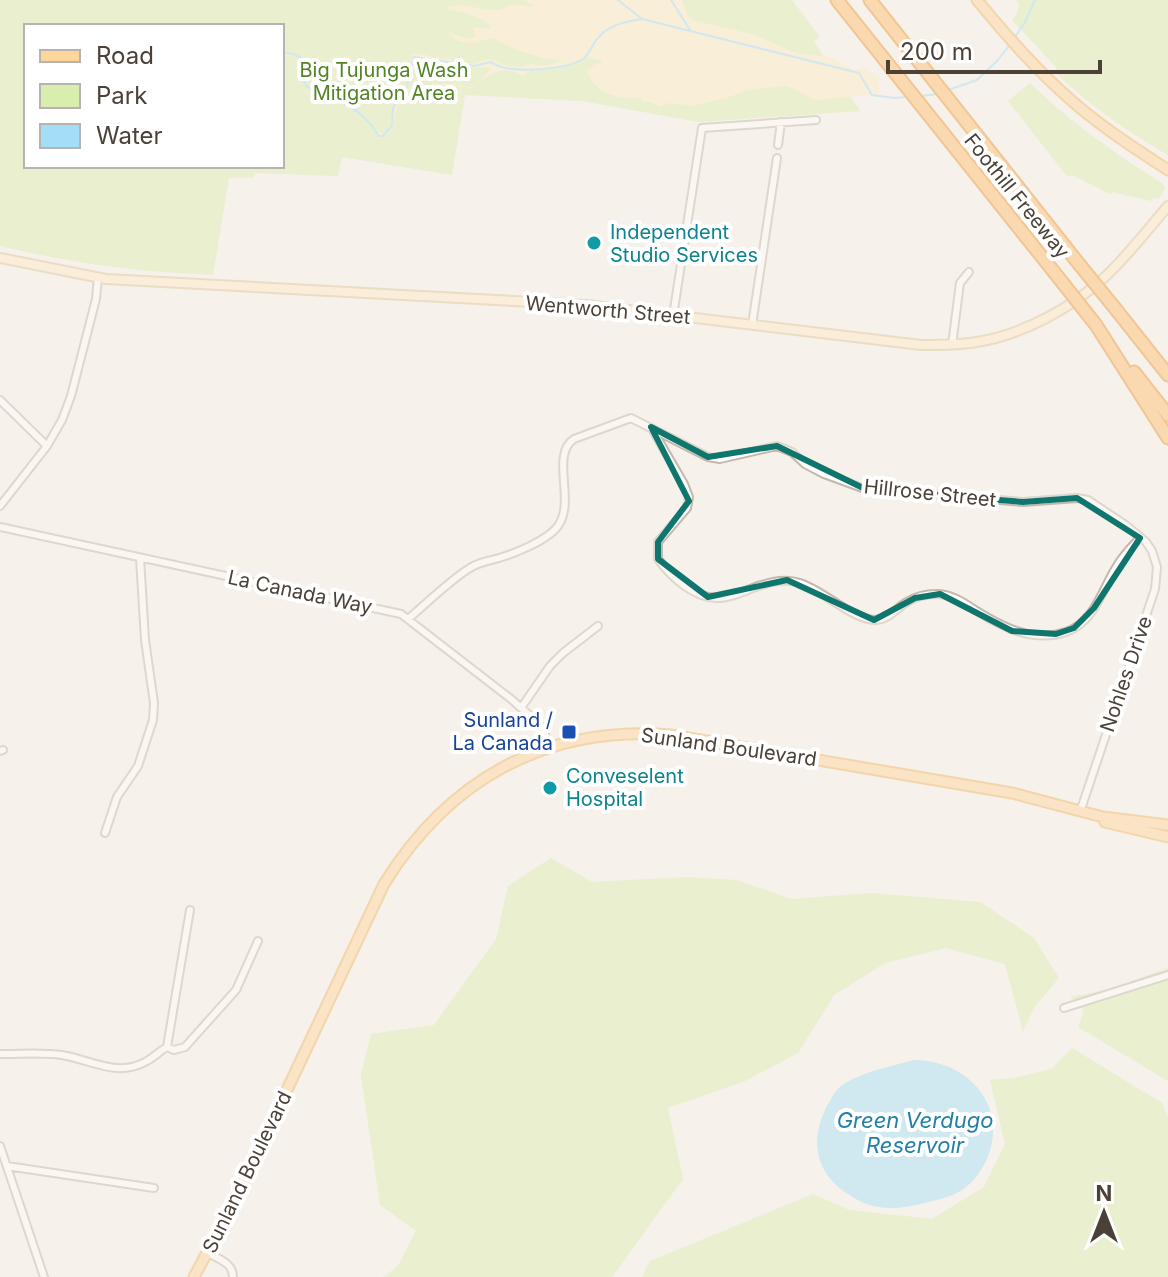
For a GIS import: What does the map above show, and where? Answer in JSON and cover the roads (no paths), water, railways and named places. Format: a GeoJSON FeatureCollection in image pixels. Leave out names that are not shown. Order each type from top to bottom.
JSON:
{"type":"FeatureCollection","features":[{"type":"Feature","properties":{"kind":"highway","name":"Foothill Freeway"},"geometry":{"type":"LineString","coordinates":[[837,0],[1168,415]]}},
{"type":"Feature","properties":{"kind":"highway","name":"Foothill Freeway"},"geometry":{"type":"LineString","coordinates":[[870,0],[1166,372]]}},
{"type":"Feature","properties":{"kind":"highway"},"geometry":{"type":"LineString","coordinates":[[1096,325],[1168,438]]}},
{"type":"Feature","properties":{"kind":"main road"},"geometry":{"type":"LineString","coordinates":[[977,0],[1014,45],[1062,93],[1107,129],[1168,170]]}},
{"type":"Feature","properties":{"kind":"main road","name":"Wentworth Street"},"geometry":{"type":"LineString","coordinates":[[0,258],[139,282],[587,305],[921,345],[952,345],[979,342],[1032,325],[1076,299],[1122,260],[1168,206]]}},
{"type":"Feature","properties":{"kind":"main road","name":"Sunland Boulevard"},"geometry":{"type":"LineString","coordinates":[[194,1277],[242,1185],[384,884],[423,829],[441,811],[468,789],[511,764],[550,747],[604,735],[671,735],[1012,793],[1080,812],[1168,825]]}},
{"type":"Feature","properties":{"kind":"main road","name":"Sunland Boulevard"},"geometry":{"type":"LineString","coordinates":[[1080,812],[1101,821],[1168,837]]}},
{"type":"Feature","properties":{"kind":"street"},"geometry":{"type":"LineString","coordinates":[[673,316],[702,128],[816,120]]}},
{"type":"Feature","properties":{"kind":"street"},"geometry":{"type":"LineString","coordinates":[[778,145],[781,122]]}},
{"type":"Feature","properties":{"kind":"street"},"geometry":{"type":"LineString","coordinates":[[752,325],[777,158]]}},
{"type":"Feature","properties":{"kind":"street"},"geometry":{"type":"LineString","coordinates":[[952,345],[960,283],[969,272]]}},
{"type":"Feature","properties":{"kind":"street"},"geometry":{"type":"LineString","coordinates":[[0,506],[47,446],[62,420],[96,299],[98,277]]}},
{"type":"Feature","properties":{"kind":"street"},"geometry":{"type":"LineString","coordinates":[[0,400],[47,446]]}},
{"type":"Feature","properties":{"kind":"street","name":"Hillrose Street"},"geometry":{"type":"LineString","coordinates":[[408,619],[471,567],[534,544],[553,532],[562,519],[565,507],[563,462],[568,443],[631,418],[708,457],[720,459],[777,446],[792,452],[805,464],[824,474],[865,489],[1023,502],[1088,500],[1140,538]]}},
{"type":"Feature","properties":{"kind":"street"},"geometry":{"type":"LineString","coordinates":[[651,427],[689,497],[687,508],[658,542],[658,559],[690,589],[708,597],[729,596],[787,580],[812,588],[846,610],[874,620],[889,616],[915,598],[940,594],[958,600],[1012,631],[1033,635],[1056,634],[1070,631],[1084,620],[1101,598],[1116,566],[1140,538]]}},
{"type":"Feature","properties":{"kind":"street","name":"La Canada Way"},"geometry":{"type":"LineString","coordinates":[[0,527],[397,612],[521,708],[543,729],[550,747]]}},
{"type":"Feature","properties":{"kind":"street","name":"Nohles Drive"},"geometry":{"type":"LineString","coordinates":[[1080,812],[1155,589],[1155,559],[1140,538]]}},
{"type":"Feature","properties":{"kind":"street"},"geometry":{"type":"LineString","coordinates":[[105,833],[117,797],[138,766],[153,720],[140,558]]}},
{"type":"Feature","properties":{"kind":"street"},"geometry":{"type":"LineString","coordinates":[[521,708],[550,666],[598,626]]}},
{"type":"Feature","properties":{"kind":"street"},"geometry":{"type":"LineString","coordinates":[[0,1054],[51,1053],[113,1069],[126,1069],[146,1062],[167,1047],[190,910]]}},
{"type":"Feature","properties":{"kind":"street"},"geometry":{"type":"LineString","coordinates":[[167,1047],[174,1050],[185,1047],[236,990],[258,941]]}},
{"type":"Feature","properties":{"kind":"street"},"geometry":{"type":"LineString","coordinates":[[1064,1008],[1168,975]]}},
{"type":"Feature","properties":{"kind":"street"},"geometry":{"type":"LineString","coordinates":[[0,1146],[44,1277]]}},
{"type":"Feature","properties":{"kind":"street"},"geometry":{"type":"LineString","coordinates":[[7,1166],[154,1188]]}},
{"type":"Feature","properties":{"kind":"street"},"geometry":{"type":"LineString","coordinates":[[208,1253],[230,1266],[233,1277]]}},
{"type":"Feature","properties":{"kind":"water","name":"Green Verdugo Reservoir"},"geometry":{"type":"Polygon","coordinates":[[[914,1060],[952,1068],[968,1078],[989,1107],[993,1124],[992,1143],[977,1176],[956,1193],[905,1207],[872,1206],[843,1191],[825,1172],[817,1149],[820,1122],[840,1087],[875,1070],[914,1060]]]}},
{"type":"Feature","properties":{"kind":"waterway"},"geometry":{"type":"LineString","coordinates":[[618,0],[642,19],[859,73],[872,95],[907,97]]}},
{"type":"Feature","properties":{"kind":"waterway"},"geometry":{"type":"LineString","coordinates":[[671,0],[690,30]]}},
{"type":"Feature","properties":{"kind":"waterway"},"geometry":{"type":"LineString","coordinates":[[1015,37],[1035,0]]}},
{"type":"Feature","properties":{"kind":"waterway"},"geometry":{"type":"LineString","coordinates":[[284,52],[302,59],[306,66],[303,78],[307,86],[353,109],[379,136],[383,136],[392,125],[393,109],[398,98],[406,92],[414,57],[474,66],[491,62],[510,69],[550,68],[583,59],[606,30],[641,19]]}},
{"type":"Feature","properties":{"kind":"waterway"},"geometry":{"type":"LineString","coordinates":[[948,90],[977,80],[1009,46]]}},
{"type":"Feature","properties":{"kind":"waterway"},"geometry":{"type":"LineString","coordinates":[[921,96],[938,94]]}},
{"type":"Feature","properties":{"kind":"place","name":"Independent Studio Services"},"geometry":{"type":"Point","coordinates":[594,243]}},
{"type":"Feature","properties":{"kind":"place","name":"Sunland / La Canada"},"geometry":{"type":"Point","coordinates":[569,732]}},
{"type":"Feature","properties":{"kind":"place","name":"Conveselent Hospital"},"geometry":{"type":"Point","coordinates":[550,788]}},
{"type":"Feature","properties":{"kind":"park label","name":"Big Tujunga Wash Mitigation Area"},"geometry":{"type":"Point","coordinates":[384,82]}}]}
